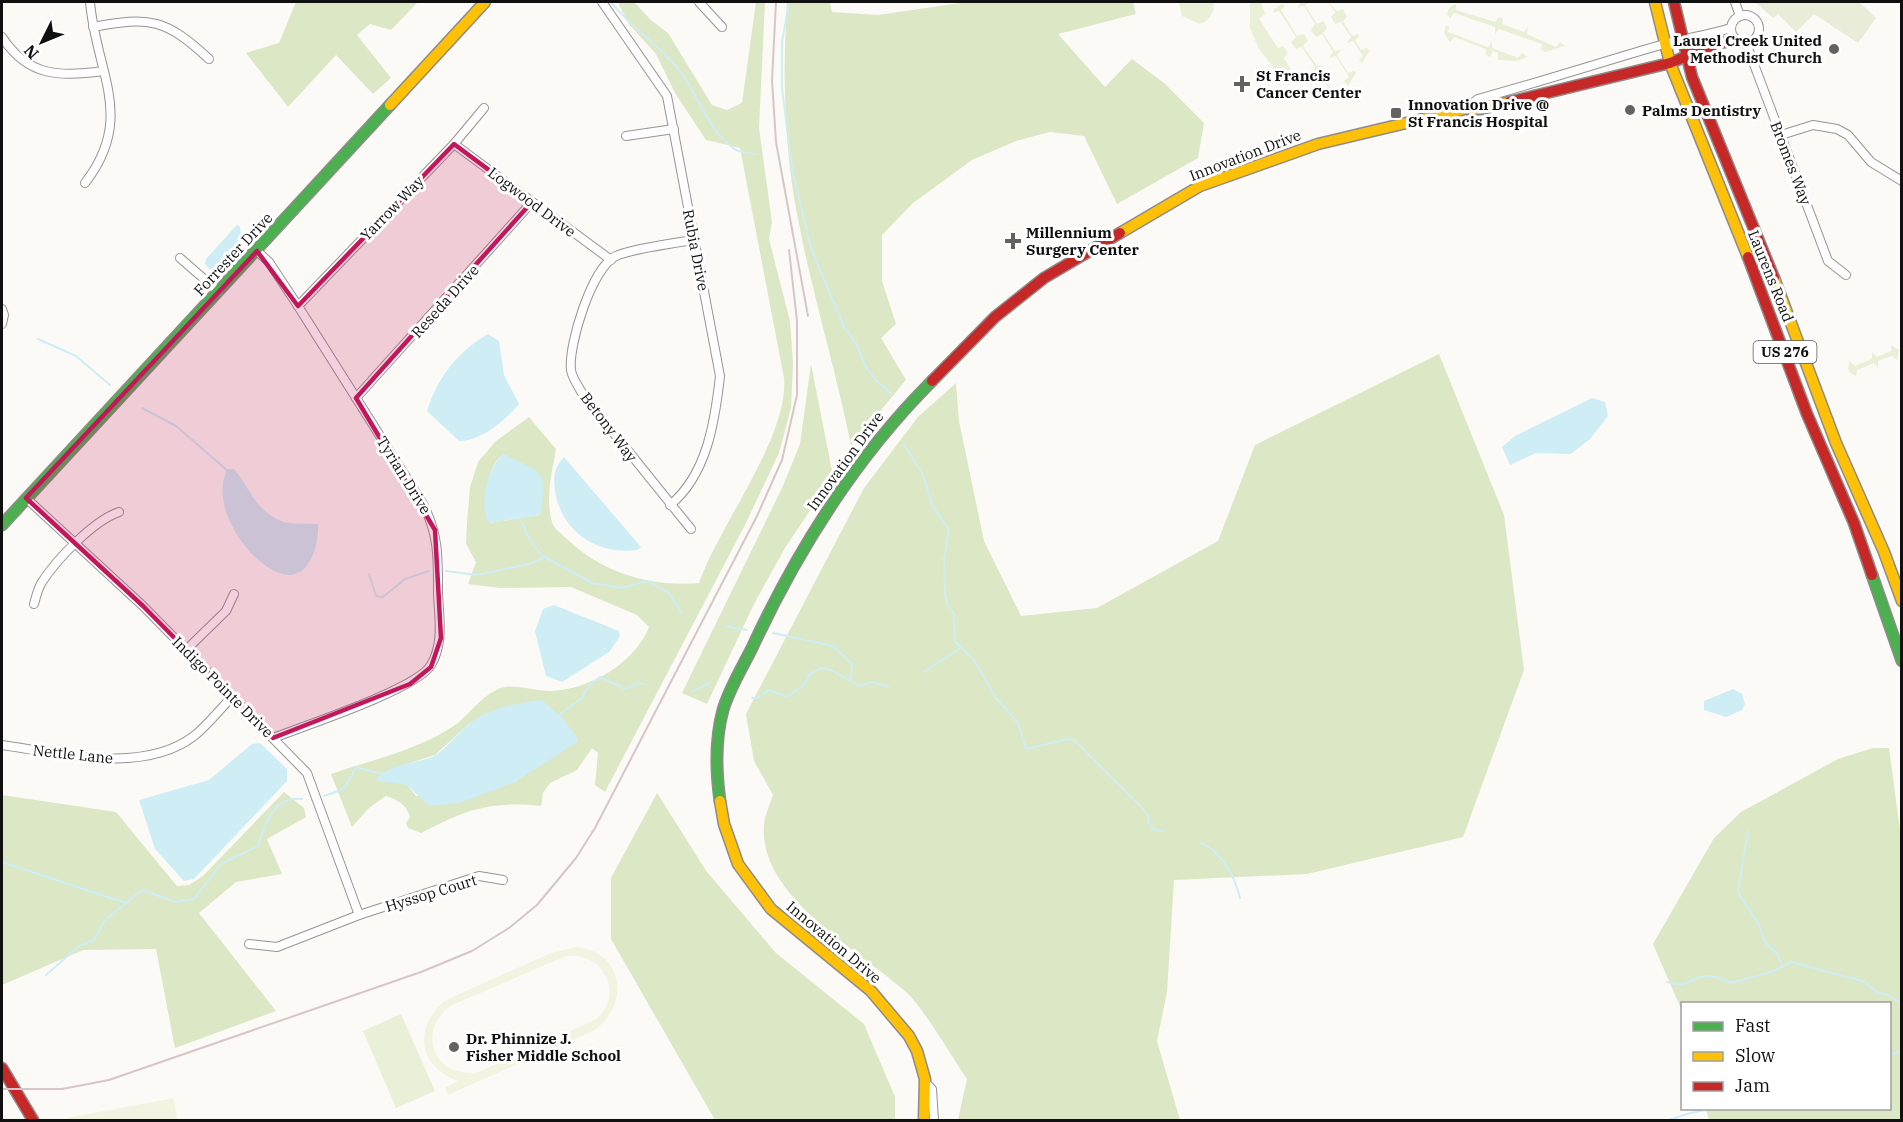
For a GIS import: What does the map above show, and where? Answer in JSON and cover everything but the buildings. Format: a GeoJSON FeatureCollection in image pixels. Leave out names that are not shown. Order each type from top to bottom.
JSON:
{"type":"FeatureCollection","features":[{"type":"Feature","properties":{"kind":"street"},"geometry":{"type":"LineString","coordinates":[[85,183],[100,160],[110,135],[112,107],[93,27],[90,2]]}},
{"type":"Feature","properties":{"kind":"street","name":"Forrester Drive"},"geometry":{"type":"LineString","coordinates":[[2,525],[485,2]]}},
{"type":"Feature","properties":{"kind":"street","name":"Rubia Drive"},"geometry":{"type":"LineString","coordinates":[[602,2],[667,96],[720,376],[715,422],[705,452],[684,494],[670,505]]}},
{"type":"Feature","properties":{"kind":"street"},"geometry":{"type":"LineString","coordinates":[[699,2],[722,27]]}},
{"type":"Feature","properties":{"kind":"street","name":"Laurens Road"},"geometry":{"type":"LineString","coordinates":[[1655,2],[1670,63],[1828,466],[1854,523],[1902,661]]}},
{"type":"Feature","properties":{"kind":"street","name":"Laurens Road"},"geometry":{"type":"LineString","coordinates":[[1674,2],[1681,41],[1711,127],[1771,268],[1844,460],[1884,552],[1902,601]]}},
{"type":"Feature","properties":{"kind":"street"},"geometry":{"type":"LineString","coordinates":[[1735,2],[1740,16]]}},
{"type":"Feature","properties":{"kind":"street"},"geometry":{"type":"LineString","coordinates":[[1740,16],[1751,16],[1758,24],[1756,38],[1746,43],[1735,40],[1731,28],[1734,20],[1740,16]]}},
{"type":"Feature","properties":{"kind":"street"},"geometry":{"type":"LineString","coordinates":[[93,27],[123,21],[151,21],[179,34],[208,59]]}},
{"type":"Feature","properties":{"kind":"street","name":"Innovation Drive"},"geometry":{"type":"LineString","coordinates":[[1465,109],[1478,99],[1634,55],[1665,43],[1731,28]]}},
{"type":"Feature","properties":{"kind":"street"},"geometry":{"type":"LineString","coordinates":[[2,37],[22,60],[44,71],[66,75],[104,70]]}},
{"type":"Feature","properties":{"kind":"street","name":"Innovation Drive"},"geometry":{"type":"LineString","coordinates":[[934,1120],[932,1089],[926,1083],[917,1051],[909,1036],[871,991],[771,909],[738,864],[724,824],[717,781],[718,737],[723,709],[735,679],[814,529],[897,416],[995,317],[1044,278],[1200,186],[1318,144],[1465,109],[1481,109],[1670,63],[1735,40]]}},
{"type":"Feature","properties":{"kind":"street","name":"Bromes Way"},"geometry":{"type":"LineString","coordinates":[[1746,43],[1828,261],[1846,275]]}},
{"type":"Feature","properties":{"kind":"street","name":"Yarrow Way"},"geometry":{"type":"LineString","coordinates":[[298,306],[453,144],[484,108]]}},
{"type":"Feature","properties":{"kind":"street"},"geometry":{"type":"LineString","coordinates":[[1780,135],[1812,125],[1837,129],[1848,135],[1871,162],[1902,181]]}},
{"type":"Feature","properties":{"kind":"street"},"geometry":{"type":"LineString","coordinates":[[626,136],[674,129]]}},
{"type":"Feature","properties":{"kind":"street","name":"Logwood Drive"},"geometry":{"type":"LineString","coordinates":[[453,144],[611,260]]}},
{"type":"Feature","properties":{"kind":"street","name":"Reseda Drive"},"geometry":{"type":"LineString","coordinates":[[356,398],[532,202]]}},
{"type":"Feature","properties":{"kind":"street"},"geometry":{"type":"LineString","coordinates":[[611,260],[616,256],[694,240]]}},
{"type":"Feature","properties":{"kind":"street","name":"Tyrian Drive"},"geometry":{"type":"LineString","coordinates":[[257,251],[269,262],[298,306],[423,504],[435,530],[441,638],[430,667],[410,684],[273,738]]}},
{"type":"Feature","properties":{"kind":"street"},"geometry":{"type":"LineString","coordinates":[[180,258],[219,292]]}},
{"type":"Feature","properties":{"kind":"street","name":"Betony Way"},"geometry":{"type":"LineString","coordinates":[[611,260],[604,266],[591,289],[571,350],[571,372],[583,395],[691,529]]}},
{"type":"Feature","properties":{"kind":"street"},"geometry":{"type":"LineString","coordinates":[[1755,275],[1771,268]]}},
{"type":"Feature","properties":{"kind":"street"},"geometry":{"type":"LineString","coordinates":[[2,309],[4,319],[2,324]]}},
{"type":"Feature","properties":{"kind":"street"},"geometry":{"type":"LineString","coordinates":[[1828,466],[1844,460]]}},
{"type":"Feature","properties":{"kind":"street","name":"Indigo Pointe Drive"},"geometry":{"type":"LineString","coordinates":[[26,498],[186,650],[273,738],[311,781],[359,915]]}},
{"type":"Feature","properties":{"kind":"street"},"geometry":{"type":"LineString","coordinates":[[34,604],[41,583],[76,544],[104,518],[119,512]]}},
{"type":"Feature","properties":{"kind":"street"},"geometry":{"type":"LineString","coordinates":[[186,650],[226,610],[234,594]]}},
{"type":"Feature","properties":{"kind":"street","name":"Nettle Lane"},"geometry":{"type":"LineString","coordinates":[[2,745],[103,759],[124,759],[181,744],[194,735],[232,697]]}},
{"type":"Feature","properties":{"kind":"street","name":"Hyssop Court"},"geometry":{"type":"LineString","coordinates":[[249,945],[277,947],[359,915],[479,876],[503,880]]}},
{"type":"Feature","properties":{"kind":"street"},"geometry":{"type":"LineString","coordinates":[[2,1068],[33,1120]]}},
{"type":"Feature","properties":{"kind":"street","name":"Innovation Drive"},"geometry":{"type":"LineString","coordinates":[[924,1120],[923,1091],[926,1083]]}},
{"type":"Feature","properties":{"kind":"highlighted area"},"geometry":{"type":"Polygon","coordinates":[[[454,144],[532,202],[356,398],[435,530],[441,638],[431,667],[410,684],[273,738],[143,606],[26,498],[257,251],[298,306],[454,144]]]}},
{"type":"Feature","properties":{"kind":"green space"},"geometry":{"type":"Polygon","coordinates":[[[296,2],[418,2],[391,30],[370,24],[357,35],[391,78],[373,94],[336,55],[288,107],[246,53],[279,43],[296,2]]]}},
{"type":"Feature","properties":{"kind":"green space"},"geometry":{"type":"Polygon","coordinates":[[[620,2],[634,2],[651,20],[668,33],[712,105],[727,110],[742,103],[756,2],[765,2],[759,128],[772,222],[769,239],[790,321],[793,363],[791,408],[779,453],[745,525],[605,792],[595,785],[598,753],[592,748],[577,770],[550,783],[543,793],[541,806],[492,806],[465,813],[421,833],[408,828],[406,823],[410,817],[404,806],[386,796],[369,808],[352,827],[331,774],[428,740],[458,723],[498,689],[515,687],[550,691],[580,686],[595,680],[622,663],[642,640],[649,627],[637,615],[571,587],[500,588],[468,584],[476,562],[466,544],[470,487],[478,462],[496,441],[529,417],[556,449],[549,495],[554,527],[581,551],[611,569],[645,580],[681,584],[699,583],[776,427],[783,401],[784,378],[740,148],[706,140],[675,93],[656,54],[629,24],[619,5],[620,2]],[[503,454],[492,469],[488,486],[489,523],[540,515],[520,463],[503,454]],[[471,722],[435,755],[394,768],[416,796],[515,782],[544,762],[471,722]]]}},
{"type":"Feature","properties":{"kind":"green space"},"geometry":{"type":"Polygon","coordinates":[[[787,2],[830,2],[832,12],[878,15],[967,2],[1133,2],[1136,14],[1058,34],[1105,87],[1132,59],[1164,83],[1204,123],[1198,158],[1117,204],[1084,136],[1050,132],[1016,141],[972,160],[913,203],[882,235],[882,281],[896,324],[881,338],[906,380],[851,446],[804,250],[792,184],[785,93],[787,2]]]}},
{"type":"Feature","properties":{"kind":"green space"},"geometry":{"type":"Polygon","coordinates":[[[1179,2],[1214,2],[1209,19],[1199,24],[1182,16],[1179,2]]]}},
{"type":"Feature","properties":{"kind":"green space"},"geometry":{"type":"Polygon","coordinates":[[[1250,2],[1261,2],[1265,14],[1259,19],[1278,48],[1283,46],[1288,53],[1284,58],[1294,75],[1300,72],[1301,76],[1290,80],[1282,78],[1259,49],[1250,28],[1250,2]]]}},
{"type":"Feature","properties":{"kind":"green space"},"geometry":{"type":"Polygon","coordinates":[[[1301,2],[1310,2],[1305,5],[1317,24],[1323,21],[1327,28],[1323,33],[1335,51],[1341,50],[1337,55],[1348,73],[1354,71],[1356,73],[1348,86],[1344,81],[1349,77],[1336,56],[1329,58],[1333,52],[1322,34],[1316,37],[1311,30],[1315,24],[1304,6],[1297,8],[1301,2]]]}},
{"type":"Feature","properties":{"kind":"green space"},"geometry":{"type":"Polygon","coordinates":[[[1328,2],[1337,11],[1343,9],[1347,17],[1343,21],[1352,36],[1358,34],[1359,37],[1355,40],[1361,50],[1367,48],[1369,51],[1362,63],[1359,60],[1363,56],[1353,41],[1347,43],[1351,37],[1341,22],[1335,24],[1331,17],[1335,12],[1328,2]]]}},
{"type":"Feature","properties":{"kind":"green space"},"geometry":{"type":"Polygon","coordinates":[[[1755,2],[1859,2],[1876,18],[1858,43],[1814,14],[1796,32],[1778,14],[1773,18],[1755,2]]]}},
{"type":"Feature","properties":{"kind":"green space"},"geometry":{"type":"Polygon","coordinates":[[[1282,4],[1285,6],[1281,10],[1297,36],[1304,34],[1308,41],[1303,46],[1317,66],[1323,65],[1319,70],[1336,96],[1342,94],[1341,99],[1329,101],[1332,94],[1318,71],[1311,73],[1315,67],[1302,47],[1296,49],[1291,42],[1296,37],[1279,11],[1273,13],[1274,9],[1282,4]]]}},
{"type":"Feature","properties":{"kind":"green space"},"geometry":{"type":"Polygon","coordinates":[[[1456,4],[1456,10],[1495,22],[1499,17],[1503,19],[1502,24],[1524,32],[1528,27],[1527,34],[1556,47],[1560,42],[1565,46],[1545,52],[1541,50],[1542,44],[1499,29],[1495,34],[1495,27],[1454,13],[1450,18],[1447,14],[1449,8],[1456,4]]]}},
{"type":"Feature","properties":{"kind":"green space"},"geometry":{"type":"Polygon","coordinates":[[[1446,25],[1449,27],[1448,32],[1488,47],[1492,42],[1492,48],[1518,58],[1522,53],[1528,57],[1516,61],[1498,60],[1498,53],[1493,51],[1490,57],[1486,55],[1486,49],[1454,37],[1450,42],[1444,33],[1446,25]]]}},
{"type":"Feature","properties":{"kind":"green space"},"geometry":{"type":"Polygon","coordinates":[[[1891,345],[1899,350],[1897,360],[1892,356],[1878,361],[1878,368],[1874,363],[1857,370],[1856,376],[1850,373],[1848,368],[1850,361],[1855,366],[1872,359],[1872,352],[1877,357],[1891,351],[1891,345]]]}},
{"type":"Feature","properties":{"kind":"green space"},"geometry":{"type":"Polygon","coordinates":[[[1439,354],[1504,515],[1524,670],[1463,837],[1307,874],[1174,880],[1167,992],[1157,1041],[1180,1120],[958,1120],[967,1079],[922,1010],[907,993],[816,920],[794,899],[777,876],[767,851],[764,825],[773,795],[754,761],[746,714],[864,488],[918,417],[956,383],[959,421],[984,541],[1021,616],[1097,608],[1218,541],[1255,445],[1439,354]]]}},
{"type":"Feature","properties":{"kind":"green space"},"geometry":{"type":"Polygon","coordinates":[[[811,364],[833,476],[785,548],[754,604],[707,704],[682,693],[782,488],[800,444],[811,364]]]}},
{"type":"Feature","properties":{"kind":"green space"},"geometry":{"type":"Polygon","coordinates":[[[1873,748],[1889,748],[1902,845],[1901,1120],[1709,1120],[1706,1110],[1891,1110],[1891,1002],[1681,1002],[1681,1009],[1653,944],[1714,838],[1741,812],[1838,759],[1873,748]]]}},
{"type":"Feature","properties":{"kind":"green space"},"geometry":{"type":"Polygon","coordinates":[[[284,792],[304,808],[306,817],[267,839],[282,874],[236,882],[199,913],[276,1011],[175,1048],[156,949],[83,950],[2,985],[2,795],[116,812],[177,886],[189,885],[203,876],[284,792]]]}},
{"type":"Feature","properties":{"kind":"green space"},"geometry":{"type":"Polygon","coordinates":[[[657,793],[707,872],[776,953],[864,1024],[895,1097],[895,1120],[715,1120],[611,939],[611,878],[657,793]]]}},
{"type":"Feature","properties":{"kind":"green space"},"geometry":{"type":"Polygon","coordinates":[[[577,947],[593,951],[605,959],[613,969],[617,981],[617,994],[606,1019],[595,1030],[448,1095],[445,1088],[458,1081],[444,1075],[434,1066],[427,1056],[424,1045],[424,1033],[435,1010],[446,1000],[551,953],[577,947]],[[566,956],[450,1006],[434,1028],[432,1040],[434,1051],[440,1060],[449,1068],[476,1073],[597,1019],[605,1009],[609,998],[606,976],[590,960],[579,956],[566,956]]]}},
{"type":"Feature","properties":{"kind":"green space"},"geometry":{"type":"Polygon","coordinates":[[[401,1014],[435,1091],[396,1108],[363,1031],[401,1014]]]}},
{"type":"Feature","properties":{"kind":"green space"},"geometry":{"type":"Polygon","coordinates":[[[174,1098],[177,1120],[64,1120],[66,1118],[174,1098]]]}},
{"type":"Feature","properties":{"kind":"water"},"geometry":{"type":"Polygon","coordinates":[[[237,225],[240,227],[241,235],[235,255],[225,265],[212,272],[205,264],[206,259],[237,225]]]}},
{"type":"Feature","properties":{"kind":"water"},"geometry":{"type":"Polygon","coordinates":[[[488,334],[499,341],[504,375],[519,404],[500,423],[484,434],[459,441],[427,411],[437,387],[450,366],[467,349],[488,334]]]}},
{"type":"Feature","properties":{"kind":"water"},"geometry":{"type":"Polygon","coordinates":[[[1592,398],[1605,402],[1608,416],[1590,439],[1571,454],[1536,453],[1510,465],[1502,447],[1515,436],[1592,398]]]}},
{"type":"Feature","properties":{"kind":"water"},"geometry":{"type":"Polygon","coordinates":[[[503,454],[539,474],[543,488],[540,515],[489,523],[484,507],[486,487],[493,468],[503,454]]]}},
{"type":"Feature","properties":{"kind":"water"},"geometry":{"type":"Polygon","coordinates":[[[564,457],[641,547],[637,550],[622,551],[608,549],[583,538],[573,529],[559,506],[555,491],[555,473],[564,457]]]}},
{"type":"Feature","properties":{"kind":"water"},"geometry":{"type":"Polygon","coordinates":[[[228,469],[234,469],[259,505],[272,517],[289,523],[318,524],[317,542],[305,568],[289,575],[279,573],[254,556],[243,544],[227,513],[223,497],[223,482],[228,469]]]}},
{"type":"Feature","properties":{"kind":"water"},"geometry":{"type":"Polygon","coordinates":[[[554,605],[619,631],[620,636],[609,652],[562,682],[546,676],[535,631],[543,609],[554,605]]]}},
{"type":"Feature","properties":{"kind":"water"},"geometry":{"type":"Polygon","coordinates":[[[1733,689],[1742,694],[1745,704],[1742,710],[1726,717],[1704,710],[1704,701],[1733,689]]]}},
{"type":"Feature","properties":{"kind":"water"},"geometry":{"type":"Polygon","coordinates":[[[542,700],[562,717],[578,739],[576,743],[515,782],[459,803],[429,806],[407,785],[376,781],[394,767],[434,756],[468,725],[484,714],[513,705],[542,700]]]}},
{"type":"Feature","properties":{"kind":"water"},"geometry":{"type":"Polygon","coordinates":[[[260,743],[287,769],[287,781],[194,879],[184,881],[155,849],[139,800],[209,780],[252,744],[260,743]]]}},
{"type":"Feature","properties":{"kind":"waterway"},"geometry":{"type":"LineString","coordinates":[[611,2],[675,65],[689,84],[711,123],[725,141],[738,151],[755,154]]}},
{"type":"Feature","properties":{"kind":"waterway"},"geometry":{"type":"LineString","coordinates":[[789,2],[782,42],[782,88],[792,169],[811,248],[844,327],[856,343],[866,367],[892,394]]}},
{"type":"Feature","properties":{"kind":"waterway"},"geometry":{"type":"LineString","coordinates":[[38,339],[76,356],[110,385]]}},
{"type":"Feature","properties":{"kind":"waterway"},"geometry":{"type":"LineString","coordinates":[[142,408],[176,426],[229,472]]}},
{"type":"Feature","properties":{"kind":"waterway"},"geometry":{"type":"LineString","coordinates":[[904,445],[923,474],[932,505],[949,530],[944,560],[945,594],[948,606],[954,614],[955,642],[974,660],[996,698],[1018,723],[1026,749],[1068,739],[1074,740],[1143,809],[1154,830],[1163,831]]}},
{"type":"Feature","properties":{"kind":"waterway"},"geometry":{"type":"LineString","coordinates":[[520,519],[531,542],[543,557]]}},
{"type":"Feature","properties":{"kind":"waterway"},"geometry":{"type":"LineString","coordinates":[[446,571],[477,575],[529,564],[545,557],[592,583],[622,588],[647,581],[668,592],[682,613]]}},
{"type":"Feature","properties":{"kind":"waterway"},"geometry":{"type":"LineString","coordinates":[[369,574],[376,596],[383,597],[405,579],[429,571]]}},
{"type":"Feature","properties":{"kind":"waterway"},"geometry":{"type":"LineString","coordinates":[[725,626],[747,630]]}},
{"type":"Feature","properties":{"kind":"waterway"},"geometry":{"type":"LineString","coordinates":[[773,633],[833,646],[852,664],[851,679]]}},
{"type":"Feature","properties":{"kind":"waterway"},"geometry":{"type":"LineString","coordinates":[[924,672],[959,649]]}},
{"type":"Feature","properties":{"kind":"waterway"},"geometry":{"type":"LineString","coordinates":[[752,698],[758,698],[769,690],[787,697],[804,685],[809,674],[821,668],[831,670],[859,686],[873,682],[888,687]]}},
{"type":"Feature","properties":{"kind":"waterway"},"geometry":{"type":"LineString","coordinates":[[559,715],[582,698],[588,687],[600,677],[625,689],[639,683],[646,685]]}},
{"type":"Feature","properties":{"kind":"waterway"},"geometry":{"type":"LineString","coordinates":[[693,691],[711,682]]}},
{"type":"Feature","properties":{"kind":"waterway"},"geometry":{"type":"LineString","coordinates":[[324,796],[344,789],[356,767],[382,774]]}},
{"type":"Feature","properties":{"kind":"waterway"},"geometry":{"type":"LineString","coordinates":[[46,975],[79,946],[94,940],[104,921],[142,890],[176,902],[194,899],[221,864],[258,846],[263,829],[277,807],[292,799],[302,799]]}},
{"type":"Feature","properties":{"kind":"waterway"},"geometry":{"type":"LineString","coordinates":[[1748,831],[1738,892],[1759,925],[1765,942],[1777,954],[1783,966]]}},
{"type":"Feature","properties":{"kind":"waterway"},"geometry":{"type":"LineString","coordinates":[[1201,843],[1215,852],[1226,866],[1235,882],[1240,898]]}},
{"type":"Feature","properties":{"kind":"waterway"},"geometry":{"type":"LineString","coordinates":[[2,862],[126,903]]}},
{"type":"Feature","properties":{"kind":"waterway"},"geometry":{"type":"LineString","coordinates":[[1667,982],[1681,985],[1703,976],[1717,977],[1731,983],[1774,971],[1791,962],[1866,982],[1877,993],[1886,994],[1902,1004]]}},
{"type":"Feature","properties":{"kind":"waterway"},"geometry":{"type":"LineString","coordinates":[[1891,1055],[1902,1051]]}},
{"type":"Feature","properties":{"kind":"waterway"},"geometry":{"type":"LineString","coordinates":[[1669,1120],[1706,1110]]}},
{"type":"Feature","properties":{"kind":"railway"},"geometry":{"type":"LineString","coordinates":[[776,2],[772,80],[776,142],[808,316]]}},
{"type":"Feature","properties":{"kind":"railway"},"geometry":{"type":"LineString","coordinates":[[2,1089],[62,1089],[109,1080],[421,972],[472,951],[509,928],[537,905],[576,858],[595,828],[757,516],[782,460],[797,395],[797,321],[789,250]]}},
{"type":"Feature","properties":{"kind":"traffic: fast"},"geometry":{"type":"LineString","coordinates":[[2,525],[390,105]]}},
{"type":"Feature","properties":{"kind":"traffic: fast"},"geometry":{"type":"LineString","coordinates":[[720,801],[717,756],[719,732],[723,710],[732,686],[788,576],[830,507],[878,441],[932,381]]}},
{"type":"Feature","properties":{"kind":"traffic: fast"},"geometry":{"type":"LineString","coordinates":[[1872,575],[1902,661]]}},
{"type":"Feature","properties":{"kind":"traffic: slow"},"geometry":{"type":"LineString","coordinates":[[390,105],[485,2]]}},
{"type":"Feature","properties":{"kind":"traffic: slow"},"geometry":{"type":"LineString","coordinates":[[1655,2],[1670,63],[1748,257]]}},
{"type":"Feature","properties":{"kind":"traffic: slow"},"geometry":{"type":"LineString","coordinates":[[1120,233],[1200,186],[1318,144],[1465,109],[1481,109],[1509,102]]}},
{"type":"Feature","properties":{"kind":"traffic: slow"},"geometry":{"type":"LineString","coordinates":[[1774,278],[1836,443],[1884,552],[1902,601]]}},
{"type":"Feature","properties":{"kind":"traffic: slow"},"geometry":{"type":"LineString","coordinates":[[720,801],[724,824],[738,864],[771,909],[871,991],[909,1036],[917,1051],[925,1079],[924,1120]]}},
{"type":"Feature","properties":{"kind":"traffic: jam"},"geometry":{"type":"LineString","coordinates":[[1674,2],[1692,77],[1774,278]]}},
{"type":"Feature","properties":{"kind":"traffic: jam"},"geometry":{"type":"LineString","coordinates":[[1509,102],[1670,63],[1716,44],[1735,40]]}},
{"type":"Feature","properties":{"kind":"traffic: jam"},"geometry":{"type":"LineString","coordinates":[[932,381],[995,317],[1044,278],[1120,233]]}},
{"type":"Feature","properties":{"kind":"traffic: jam"},"geometry":{"type":"LineString","coordinates":[[1748,257],[1807,414],[1854,523],[1872,575]]}},
{"type":"Feature","properties":{"kind":"traffic: jam"},"geometry":{"type":"LineString","coordinates":[[2,1068],[33,1120]]}},
{"type":"Feature","properties":{"kind":"place","name":"Laurel Creek United Methodist Church"},"geometry":{"type":"Point","coordinates":[1834,49]}},
{"type":"Feature","properties":{"kind":"place","name":"St Francis Cancer Center"},"geometry":{"type":"Point","coordinates":[1242,84]}},
{"type":"Feature","properties":{"kind":"place","name":"Palms Dentistry"},"geometry":{"type":"Point","coordinates":[1630,110]}},
{"type":"Feature","properties":{"kind":"place","name":"Innovation Drive @ St Francis Hospital"},"geometry":{"type":"Point","coordinates":[1396,113]}},
{"type":"Feature","properties":{"kind":"place","name":"Millennium Surgery Center"},"geometry":{"type":"Point","coordinates":[1013,241]}},
{"type":"Feature","properties":{"kind":"place","name":"Dr. Phinnize J. Fisher Middle School"},"geometry":{"type":"Point","coordinates":[454,1047]}}]}
